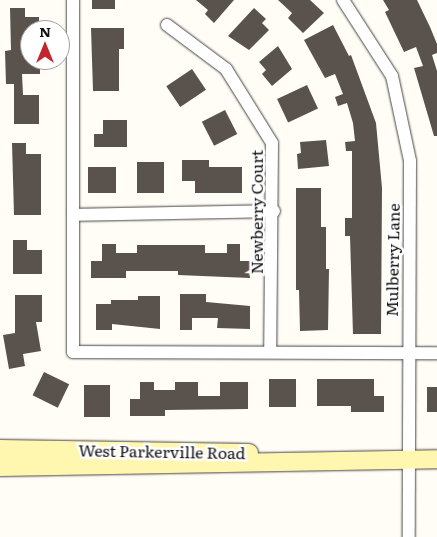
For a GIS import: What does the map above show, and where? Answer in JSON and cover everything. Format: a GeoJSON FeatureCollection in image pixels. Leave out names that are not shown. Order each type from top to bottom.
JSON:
{"type":"FeatureCollection","features":[{"type":"Feature","properties":{"kind":"main road","name":"West Parkerville Road"},"geometry":{"type":"LineString","coordinates":[[0,449],[137,450],[324,459],[437,459]]}},
{"type":"Feature","properties":{"kind":"main road","name":"West Parkerville Road"},"geometry":{"type":"LineString","coordinates":[[0,467],[256,464],[324,459]]}},
{"type":"Feature","properties":{"kind":"street"},"geometry":{"type":"LineString","coordinates":[[73,0],[73,352],[437,353]]}},
{"type":"Feature","properties":{"kind":"street","name":"Mulberry Lane"},"geometry":{"type":"LineString","coordinates":[[342,0],[392,76],[410,161],[407,353],[409,537]]}},
{"type":"Feature","properties":{"kind":"street","name":"Newberry Court"},"geometry":{"type":"LineString","coordinates":[[166,25],[226,69],[272,143],[274,211],[270,352]]}},
{"type":"Feature","properties":{"kind":"street"},"geometry":{"type":"LineString","coordinates":[[73,215],[274,211]]}},
{"type":"Feature","properties":{"kind":"building"},"geometry":{"type":"Polygon","coordinates":[[[92,0],[115,0],[115,9],[92,9],[92,0]]]}},
{"type":"Feature","properties":{"kind":"building"},"geometry":{"type":"Polygon","coordinates":[[[196,0],[234,0],[214,23],[205,14],[208,10],[196,0]]]}},
{"type":"Feature","properties":{"kind":"building"},"geometry":{"type":"Polygon","coordinates":[[[278,0],[310,0],[324,13],[303,33],[288,18],[292,13],[278,0]]]}},
{"type":"Feature","properties":{"kind":"building"},"geometry":{"type":"Polygon","coordinates":[[[383,0],[417,0],[437,44],[437,53],[432,55],[437,71],[437,136],[434,136],[414,68],[423,66],[416,47],[404,52],[385,12],[389,10],[383,0]]]}},
{"type":"Feature","properties":{"kind":"building"},"geometry":{"type":"Polygon","coordinates":[[[10,8],[25,8],[25,17],[39,17],[39,20],[20,20],[20,70],[40,70],[40,74],[22,74],[23,95],[39,95],[39,124],[14,124],[14,84],[6,84],[5,51],[11,50],[10,8]]]}},
{"type":"Feature","properties":{"kind":"building"},"geometry":{"type":"Polygon","coordinates":[[[254,8],[266,19],[262,23],[269,30],[249,50],[228,36],[254,8]]]}},
{"type":"Feature","properties":{"kind":"building"},"geometry":{"type":"Polygon","coordinates":[[[333,25],[349,56],[351,55],[376,123],[382,188],[381,334],[353,334],[350,236],[345,236],[345,218],[352,218],[352,151],[346,151],[345,142],[355,141],[353,123],[347,103],[338,106],[335,97],[343,94],[335,74],[325,78],[304,40],[333,25]]]}},
{"type":"Feature","properties":{"kind":"building"},"geometry":{"type":"Polygon","coordinates":[[[91,28],[124,28],[124,49],[119,49],[119,91],[93,91],[91,28]]]}},
{"type":"Feature","properties":{"kind":"building"},"geometry":{"type":"Polygon","coordinates":[[[278,46],[292,69],[272,86],[262,74],[266,70],[259,62],[278,46]]]}},
{"type":"Feature","properties":{"kind":"building"},"geometry":{"type":"Polygon","coordinates":[[[192,69],[206,90],[180,107],[166,86],[192,69]]]}},
{"type":"Feature","properties":{"kind":"building"},"geometry":{"type":"Polygon","coordinates":[[[307,85],[318,109],[288,123],[277,99],[307,85]]]}},
{"type":"Feature","properties":{"kind":"building"},"geometry":{"type":"Polygon","coordinates":[[[225,110],[237,134],[214,146],[202,122],[225,110]]]}},
{"type":"Feature","properties":{"kind":"building"},"geometry":{"type":"Polygon","coordinates":[[[103,120],[127,120],[127,147],[94,147],[94,134],[103,134],[103,120]]]}},
{"type":"Feature","properties":{"kind":"building"},"geometry":{"type":"Polygon","coordinates":[[[326,140],[329,166],[298,169],[297,154],[301,153],[300,142],[326,140]]]}},
{"type":"Feature","properties":{"kind":"building"},"geometry":{"type":"Polygon","coordinates":[[[12,143],[26,143],[26,154],[41,154],[41,215],[14,215],[12,143]]]}},
{"type":"Feature","properties":{"kind":"building"},"geometry":{"type":"Polygon","coordinates":[[[182,160],[209,160],[209,167],[242,167],[242,193],[195,193],[195,181],[182,181],[182,160]]]}},
{"type":"Feature","properties":{"kind":"building"},"geometry":{"type":"Polygon","coordinates":[[[137,162],[164,162],[164,193],[137,193],[137,162]]]}},
{"type":"Feature","properties":{"kind":"building"},"geometry":{"type":"Polygon","coordinates":[[[88,167],[116,167],[116,193],[88,193],[88,167]]]}},
{"type":"Feature","properties":{"kind":"building"},"geometry":{"type":"Polygon","coordinates":[[[296,188],[321,188],[321,227],[326,227],[326,269],[329,269],[328,330],[300,331],[299,290],[296,290],[296,188]]]}},
{"type":"Feature","properties":{"kind":"building"},"geometry":{"type":"Polygon","coordinates":[[[13,240],[27,240],[27,250],[42,250],[42,274],[13,274],[13,240]]]}},
{"type":"Feature","properties":{"kind":"building"},"geometry":{"type":"Polygon","coordinates":[[[102,244],[116,244],[116,253],[137,253],[137,245],[205,245],[205,253],[227,253],[227,244],[240,244],[240,261],[250,261],[250,278],[178,275],[178,271],[126,271],[126,278],[91,278],[91,261],[102,261],[102,244]]]}},
{"type":"Feature","properties":{"kind":"building"},"geometry":{"type":"Polygon","coordinates":[[[180,294],[206,294],[206,302],[250,306],[250,329],[217,328],[218,318],[192,318],[192,330],[180,330],[180,294]]]}},
{"type":"Feature","properties":{"kind":"building"},"geometry":{"type":"Polygon","coordinates":[[[15,295],[42,295],[42,322],[36,322],[41,351],[23,354],[25,366],[9,369],[3,335],[15,333],[15,295]]]}},
{"type":"Feature","properties":{"kind":"building"},"geometry":{"type":"Polygon","coordinates":[[[138,296],[160,296],[160,329],[112,324],[112,330],[96,330],[96,304],[111,304],[111,300],[138,300],[138,296]]]}},
{"type":"Feature","properties":{"kind":"building"},"geometry":{"type":"Polygon","coordinates":[[[44,372],[69,384],[58,408],[33,395],[44,372]]]}},
{"type":"Feature","properties":{"kind":"building"},"geometry":{"type":"Polygon","coordinates":[[[269,379],[296,379],[296,407],[269,407],[269,379]]]}},
{"type":"Feature","properties":{"kind":"building"},"geometry":{"type":"Polygon","coordinates":[[[317,379],[374,379],[374,396],[384,396],[384,412],[351,412],[351,406],[317,406],[317,379]]]}},
{"type":"Feature","properties":{"kind":"building"},"geometry":{"type":"Polygon","coordinates":[[[140,382],[154,382],[154,390],[175,390],[175,382],[198,382],[198,396],[220,396],[220,382],[248,382],[248,409],[165,410],[165,416],[130,416],[130,399],[140,399],[140,382]]]}},
{"type":"Feature","properties":{"kind":"building"},"geometry":{"type":"Polygon","coordinates":[[[84,385],[110,385],[110,417],[84,417],[84,385]]]}},
{"type":"Feature","properties":{"kind":"building"},"geometry":{"type":"Polygon","coordinates":[[[427,387],[437,387],[437,412],[427,412],[427,387]]]}}]}
